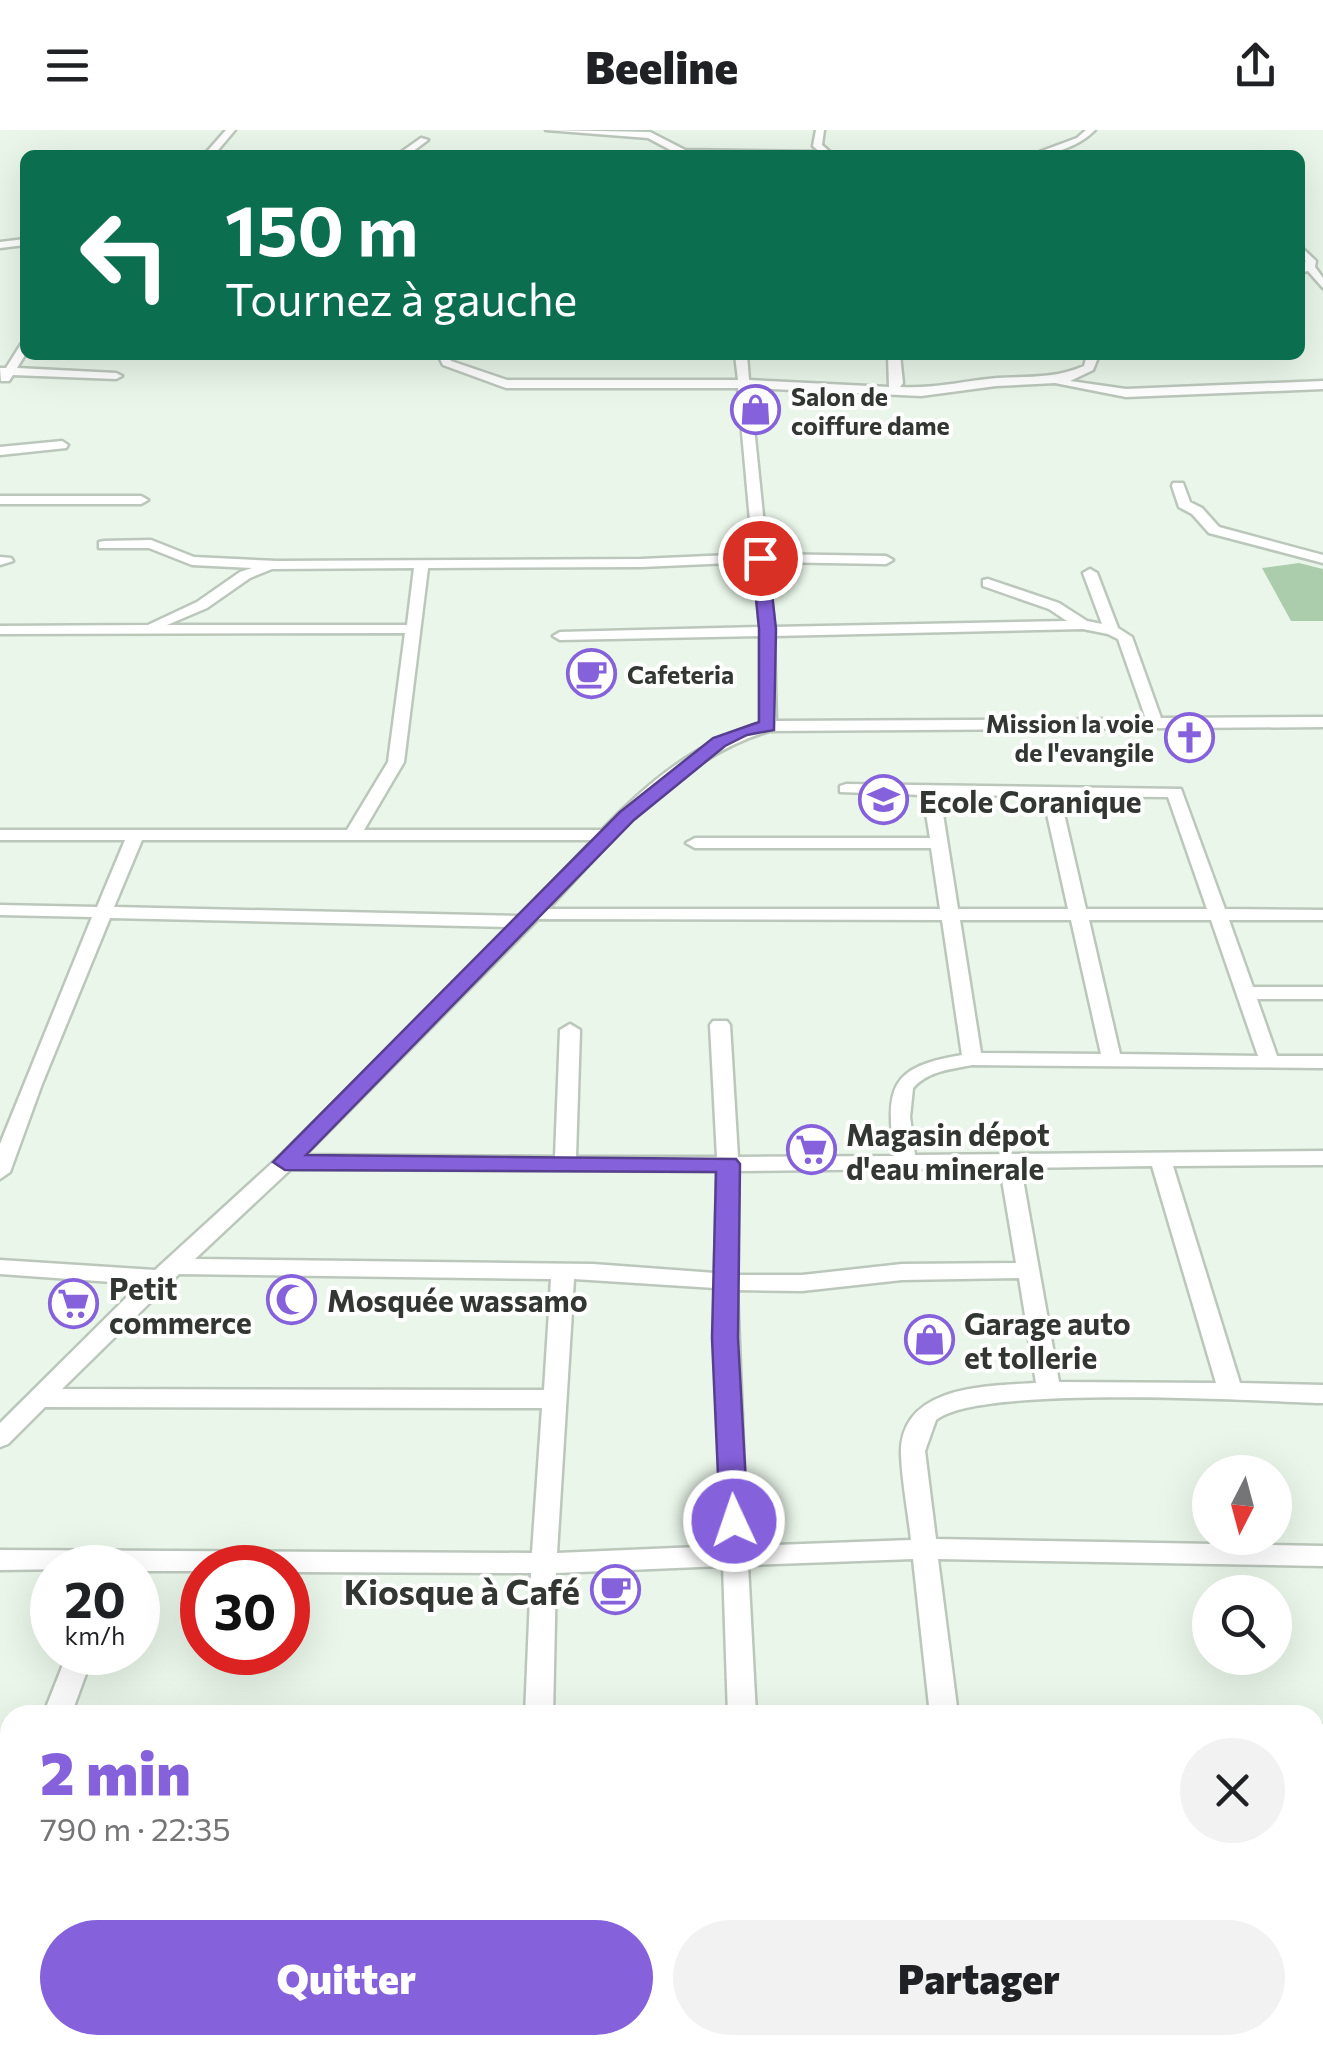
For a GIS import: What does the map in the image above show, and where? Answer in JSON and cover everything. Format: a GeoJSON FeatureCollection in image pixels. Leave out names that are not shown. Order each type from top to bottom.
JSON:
{"type":"FeatureCollection","features":[{"type":"Feature","properties":{"kind":"street"},"geometry":{"type":"LineString","coordinates":[[213,150],[231,130]]}},
{"type":"Feature","properties":{"kind":"street"},"geometry":{"type":"LineString","coordinates":[[550,130],[650,135],[671,131]]}},
{"type":"Feature","properties":{"kind":"street"},"geometry":{"type":"LineString","coordinates":[[1051,150],[1080,140],[1091,130]]}},
{"type":"Feature","properties":{"kind":"street"},"geometry":{"type":"LineString","coordinates":[[650,135],[678,150]]}},
{"type":"Feature","properties":{"kind":"street"},"geometry":{"type":"LineString","coordinates":[[409,150],[424,140]]}},
{"type":"Feature","properties":{"kind":"street"},"geometry":{"type":"LineString","coordinates":[[1309,264],[1323,285]]}},
{"type":"Feature","properties":{"kind":"street"},"geometry":{"type":"LineString","coordinates":[[445,360],[506,384],[744,384],[937,392],[996,382],[1052,381],[1142,393],[1323,385]]}},
{"type":"Feature","properties":{"kind":"street"},"geometry":{"type":"LineString","coordinates":[[742,360],[768,629],[768,726]]}},
{"type":"Feature","properties":{"kind":"street"},"geometry":{"type":"LineString","coordinates":[[894,390],[895,360]]}},
{"type":"Feature","properties":{"kind":"street"},"geometry":{"type":"LineString","coordinates":[[1052,381],[1089,368],[1091,360]]}},
{"type":"Feature","properties":{"kind":"street"},"geometry":{"type":"LineString","coordinates":[[0,384],[6,371],[116,376]]}},
{"type":"Feature","properties":{"kind":"street"},"geometry":{"type":"LineString","coordinates":[[0,451],[62,446]]}},
{"type":"Feature","properties":{"kind":"street"},"geometry":{"type":"LineString","coordinates":[[1178,486],[1184,504],[1194,508],[1214,530],[1323,559]]}},
{"type":"Feature","properties":{"kind":"street"},"geometry":{"type":"LineString","coordinates":[[0,500],[141,500]]}},
{"type":"Feature","properties":{"kind":"street"},"geometry":{"type":"LineString","coordinates":[[104,545],[151,544],[192,560],[277,565],[641,563],[760,558],[886,560]]}},
{"type":"Feature","properties":{"kind":"street"},"geometry":{"type":"LineString","coordinates":[[353,834],[396,762],[422,562]]}},
{"type":"Feature","properties":{"kind":"street"},"geometry":{"type":"LineString","coordinates":[[149,628],[202,605],[255,570],[277,565]]}},
{"type":"Feature","properties":{"kind":"street"},"geometry":{"type":"LineString","coordinates":[[1090,573],[1112,630]]}},
{"type":"Feature","properties":{"kind":"street"},"geometry":{"type":"LineString","coordinates":[[988,584],[1054,606],[1083,625]]}},
{"type":"Feature","properties":{"kind":"street"},"geometry":{"type":"LineString","coordinates":[[560,636],[1083,625],[1112,630],[1125,637],[1155,723]]}},
{"type":"Feature","properties":{"kind":"street"},"geometry":{"type":"LineString","coordinates":[[0,630],[414,629]]}},
{"type":"Feature","properties":{"kind":"street"},"geometry":{"type":"LineString","coordinates":[[0,1438],[167,1272],[285,1162],[529,918],[606,835],[670,778],[719,742],[742,731],[768,726],[1323,722]]}},
{"type":"Feature","properties":{"kind":"street"},"geometry":{"type":"LineString","coordinates":[[846,789],[1176,792],[1270,1063]]}},
{"type":"Feature","properties":{"kind":"street"},"geometry":{"type":"LineString","coordinates":[[932,790],[972,1059]]}},
{"type":"Feature","properties":{"kind":"street"},"geometry":{"type":"LineString","coordinates":[[1050,790],[1112,1061]]}},
{"type":"Feature","properties":{"kind":"street"},"geometry":{"type":"LineString","coordinates":[[0,836],[606,835]]}},
{"type":"Feature","properties":{"kind":"street"},"geometry":{"type":"LineString","coordinates":[[0,1172],[135,836]]}},
{"type":"Feature","properties":{"kind":"street"},"geometry":{"type":"LineString","coordinates":[[695,843],[939,843]]}},
{"type":"Feature","properties":{"kind":"street"},"geometry":{"type":"LineString","coordinates":[[0,910],[529,918],[1323,914]]}},
{"type":"Feature","properties":{"kind":"street"},"geometry":{"type":"LineString","coordinates":[[1247,994],[1323,993]]}},
{"type":"Feature","properties":{"kind":"street"},"geometry":{"type":"LineString","coordinates":[[720,1025],[728,1164],[724,1280],[742,1705]]}},
{"type":"Feature","properties":{"kind":"street"},"geometry":{"type":"LineString","coordinates":[[565,1161],[570,1030]]}},
{"type":"Feature","properties":{"kind":"street"},"geometry":{"type":"LineString","coordinates":[[906,1164],[898,1101],[904,1083],[917,1070],[972,1059],[1323,1062]]}},
{"type":"Feature","properties":{"kind":"street"},"geometry":{"type":"LineString","coordinates":[[1161,1161],[1231,1393]]}},
{"type":"Feature","properties":{"kind":"street"},"geometry":{"type":"LineString","coordinates":[[285,1162],[1321,1164]]}},
{"type":"Feature","properties":{"kind":"street"},"geometry":{"type":"LineString","coordinates":[[1010,1163],[1048,1390]]}},
{"type":"Feature","properties":{"kind":"street"},"geometry":{"type":"LineString","coordinates":[[0,1266],[167,1272],[563,1272],[802,1284],[902,1272],[1028,1270]]}},
{"type":"Feature","properties":{"kind":"street"},"geometry":{"type":"LineString","coordinates":[[540,1705],[544,1563],[563,1272]]}},
{"type":"Feature","properties":{"kind":"street"},"geometry":{"type":"LineString","coordinates":[[943,1705],[913,1451],[919,1425],[934,1408],[969,1398],[1048,1390],[1323,1394]]}},
{"type":"Feature","properties":{"kind":"street"},"geometry":{"type":"LineString","coordinates":[[40,1398],[556,1399]]}},
{"type":"Feature","properties":{"kind":"street"},"geometry":{"type":"LineString","coordinates":[[160,1564],[544,1563],[923,1548],[1323,1556]]}},
{"type":"Feature","properties":{"kind":"street"},"geometry":{"type":"LineString","coordinates":[[0,1560],[30,1561]]}},
{"type":"Feature","properties":{"kind":"street"},"geometry":{"type":"LineString","coordinates":[[60,1705],[72,1675]]}},
{"type":"Feature","properties":{"kind":"green space"},"geometry":{"type":"Polygon","coordinates":[[[1299,563],[1323,569],[1323,621],[1291,621],[1262,568],[1299,563]]]}},
{"type":"Feature","properties":{"kind":"place","name":"Salon de coiffure dame"},"geometry":{"type":"Point","coordinates":[756,410]}},
{"type":"Feature","properties":{"kind":"place","name":"Cafeteria"},"geometry":{"type":"Point","coordinates":[592,674]}},
{"type":"Feature","properties":{"kind":"place","name":"Mission la voie de l'evangile"},"geometry":{"type":"Point","coordinates":[1189,737]}},
{"type":"Feature","properties":{"kind":"place","name":"Ecole Coranique"},"geometry":{"type":"Point","coordinates":[884,800]}},
{"type":"Feature","properties":{"kind":"place","name":"Magasin dépot d'eau minerale"},"geometry":{"type":"Point","coordinates":[811,1150]}},
{"type":"Feature","properties":{"kind":"place","name":"Mosquée wassamo"},"geometry":{"type":"Point","coordinates":[292,1299]}},
{"type":"Feature","properties":{"kind":"place","name":"Petit commerce"},"geometry":{"type":"Point","coordinates":[74,1304]}},
{"type":"Feature","properties":{"kind":"place","name":"Garage auto et tollerie"},"geometry":{"type":"Point","coordinates":[929,1339]}},
{"type":"Feature","properties":{"kind":"place","name":"Kiosque à Café"},"geometry":{"type":"Point","coordinates":[615,1590]}},
{"type":"Feature","properties":{"kind":"route"},"geometry":{"type":"LineString","coordinates":[[734,1521],[724,1280],[728,1164],[285,1162],[627,816],[719,742],[742,731],[768,726],[768,629],[760,558]]}}]}
